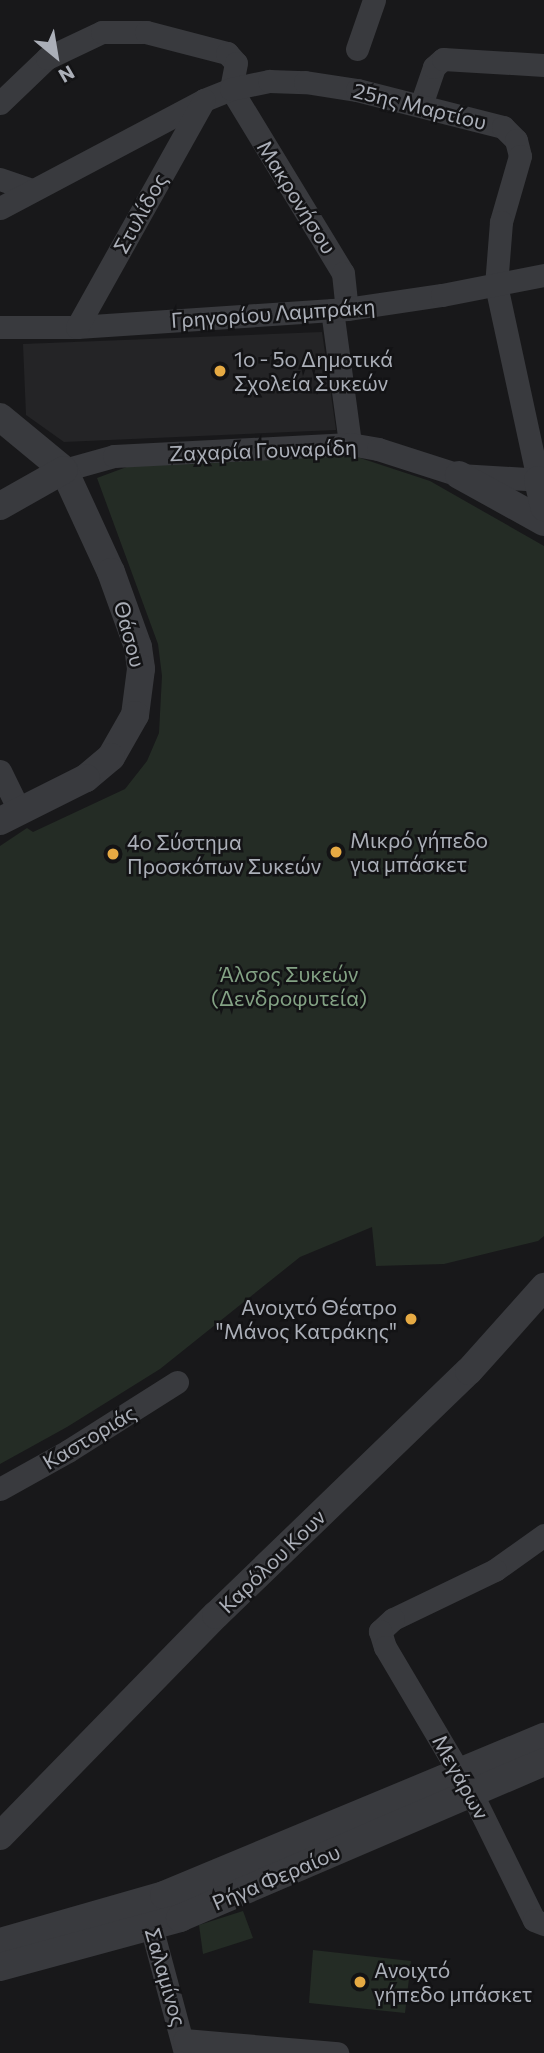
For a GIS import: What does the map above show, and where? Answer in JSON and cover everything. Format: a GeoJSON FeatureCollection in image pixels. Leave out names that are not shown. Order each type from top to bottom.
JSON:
{"type":"FeatureCollection","features":[{"type":"Feature","properties":{"kind":"street"},"geometry":{"type":"LineString","coordinates":[[357,49],[374,0]]}},
{"type":"Feature","properties":{"kind":"street"},"geometry":{"type":"LineString","coordinates":[[0,103],[47,58],[102,32],[146,32],[227,53],[236,63],[230,89]]}},
{"type":"Feature","properties":{"kind":"street"},"geometry":{"type":"LineString","coordinates":[[421,105],[434,67],[443,59],[544,65]]}},
{"type":"Feature","properties":{"kind":"street","name":"25ης Μαρτίου"},"geometry":{"type":"LineString","coordinates":[[0,208],[204,100],[230,89],[269,81],[305,82],[421,105],[497,125],[508,131],[516,140],[519,162],[501,222],[496,285],[542,489]]}},
{"type":"Feature","properties":{"kind":"street","name":"Μακρονήσου"},"geometry":{"type":"LineString","coordinates":[[230,89],[340,267],[346,285],[339,310],[350,444]]}},
{"type":"Feature","properties":{"kind":"street","name":"Στυλίδος"},"geometry":{"type":"LineString","coordinates":[[77,327],[204,100]]}},
{"type":"Feature","properties":{"kind":"street"},"geometry":{"type":"LineString","coordinates":[[0,179],[32,190]]}},
{"type":"Feature","properties":{"kind":"street","name":"Γρηγορίου Λαμπράκη"},"geometry":{"type":"LineString","coordinates":[[0,327],[77,327],[339,310],[544,275]]}},
{"type":"Feature","properties":{"kind":"street"},"geometry":{"type":"LineString","coordinates":[[0,417],[64,470],[0,506]]}},
{"type":"Feature","properties":{"kind":"street","name":"Ζαχαρία Γουναρίδη"},"geometry":{"type":"LineString","coordinates":[[64,470],[114,456],[350,444],[378,449],[459,475],[542,489]]}},
{"type":"Feature","properties":{"kind":"street","name":"Θάσου"},"geometry":{"type":"LineString","coordinates":[[10,817],[86,778],[111,757],[128,733],[140,696],[141,669],[128,617],[111,572],[64,470]]}},
{"type":"Feature","properties":{"kind":"street"},"geometry":{"type":"LineString","coordinates":[[459,475],[544,522]]}},
{"type":"Feature","properties":{"kind":"street"},"geometry":{"type":"LineString","coordinates":[[0,771],[10,817]]}},
{"type":"Feature","properties":{"kind":"street","name":"Καρόλου Κουν"},"geometry":{"type":"LineString","coordinates":[[0,1836],[216,1615],[469,1371],[544,1287]]}},
{"type":"Feature","properties":{"kind":"street","name":"Καστοριάς"},"geometry":{"type":"LineString","coordinates":[[0,1489],[79,1444],[177,1382]]}},
{"type":"Feature","properties":{"kind":"street","name":"Μεγάρων"},"geometry":{"type":"LineString","coordinates":[[542,1924],[534,1920],[466,1783],[385,1647],[380,1631],[393,1619],[485,1576],[544,1535]]}},
{"type":"Feature","properties":{"kind":"street","name":"Ρήγα Φεραίου"},"geometry":{"type":"LineString","coordinates":[[466,1783],[544,1737]]}},
{"type":"Feature","properties":{"kind":"street","name":"Ρήγα Φεραίου"},"geometry":{"type":"LineString","coordinates":[[0,1967],[148,1915],[466,1783],[544,1762]]}},
{"type":"Feature","properties":{"kind":"street","name":"Ρήγα Φεραίου"},"geometry":{"type":"LineString","coordinates":[[0,1942],[148,1915]]}},
{"type":"Feature","properties":{"kind":"street","name":"Σαλαμίνος"},"geometry":{"type":"LineString","coordinates":[[148,1915],[185,2046]]}},
{"type":"Feature","properties":{"kind":"street"},"geometry":{"type":"LineString","coordinates":[[185,2046],[337,2053]]}},
{"type":"Feature","properties":{"kind":"shaded area"},"geometry":{"type":"Polygon","coordinates":[[[322,332],[336,430],[64,442],[26,415],[23,344],[322,332]]]}},
{"type":"Feature","properties":{"kind":"green space","name":"Άλσος Συκεών (Δενδροφυτεία)"},"geometry":{"type":"Polygon","coordinates":[[[351,455],[430,481],[544,546],[544,1236],[538,1241],[444,1264],[376,1266],[372,1227],[300,1257],[160,1369],[67,1427],[0,1464],[0,846],[27,828],[33,832],[125,789],[147,761],[159,733],[162,676],[158,644],[97,478],[132,465],[351,455]]]}},
{"type":"Feature","properties":{"kind":"green space"},"geometry":{"type":"Polygon","coordinates":[[[243,1911],[253,1938],[203,1954],[199,1925],[243,1911]]]}},
{"type":"Feature","properties":{"kind":"green space","name":"Ανοιχτό γήπεδο μπάσκετ"},"geometry":{"type":"Polygon","coordinates":[[[313,1950],[411,1961],[405,2013],[309,2003],[313,1950]]]}},
{"type":"Feature","properties":{"kind":"place","name":"1ο - 5ο Δημοτικά Σχολεία Συκεών"},"geometry":{"type":"Point","coordinates":[220,371]}},
{"type":"Feature","properties":{"kind":"place","name":"Μικρό γήπεδο για μπάσκετ"},"geometry":{"type":"Point","coordinates":[336,852]}},
{"type":"Feature","properties":{"kind":"place","name":"4ο Σύστημα Προσκόπων Συκεών"},"geometry":{"type":"Point","coordinates":[113,854]}},
{"type":"Feature","properties":{"kind":"place","name":"Ανοιχτό Θέατρο \"Μάνος Κατράκης\""},"geometry":{"type":"Point","coordinates":[411,1319]}},
{"type":"Feature","properties":{"kind":"place","name":"Ανοιχτό γήπεδο μπάσκετ"},"geometry":{"type":"Point","coordinates":[360,1982]}}]}
